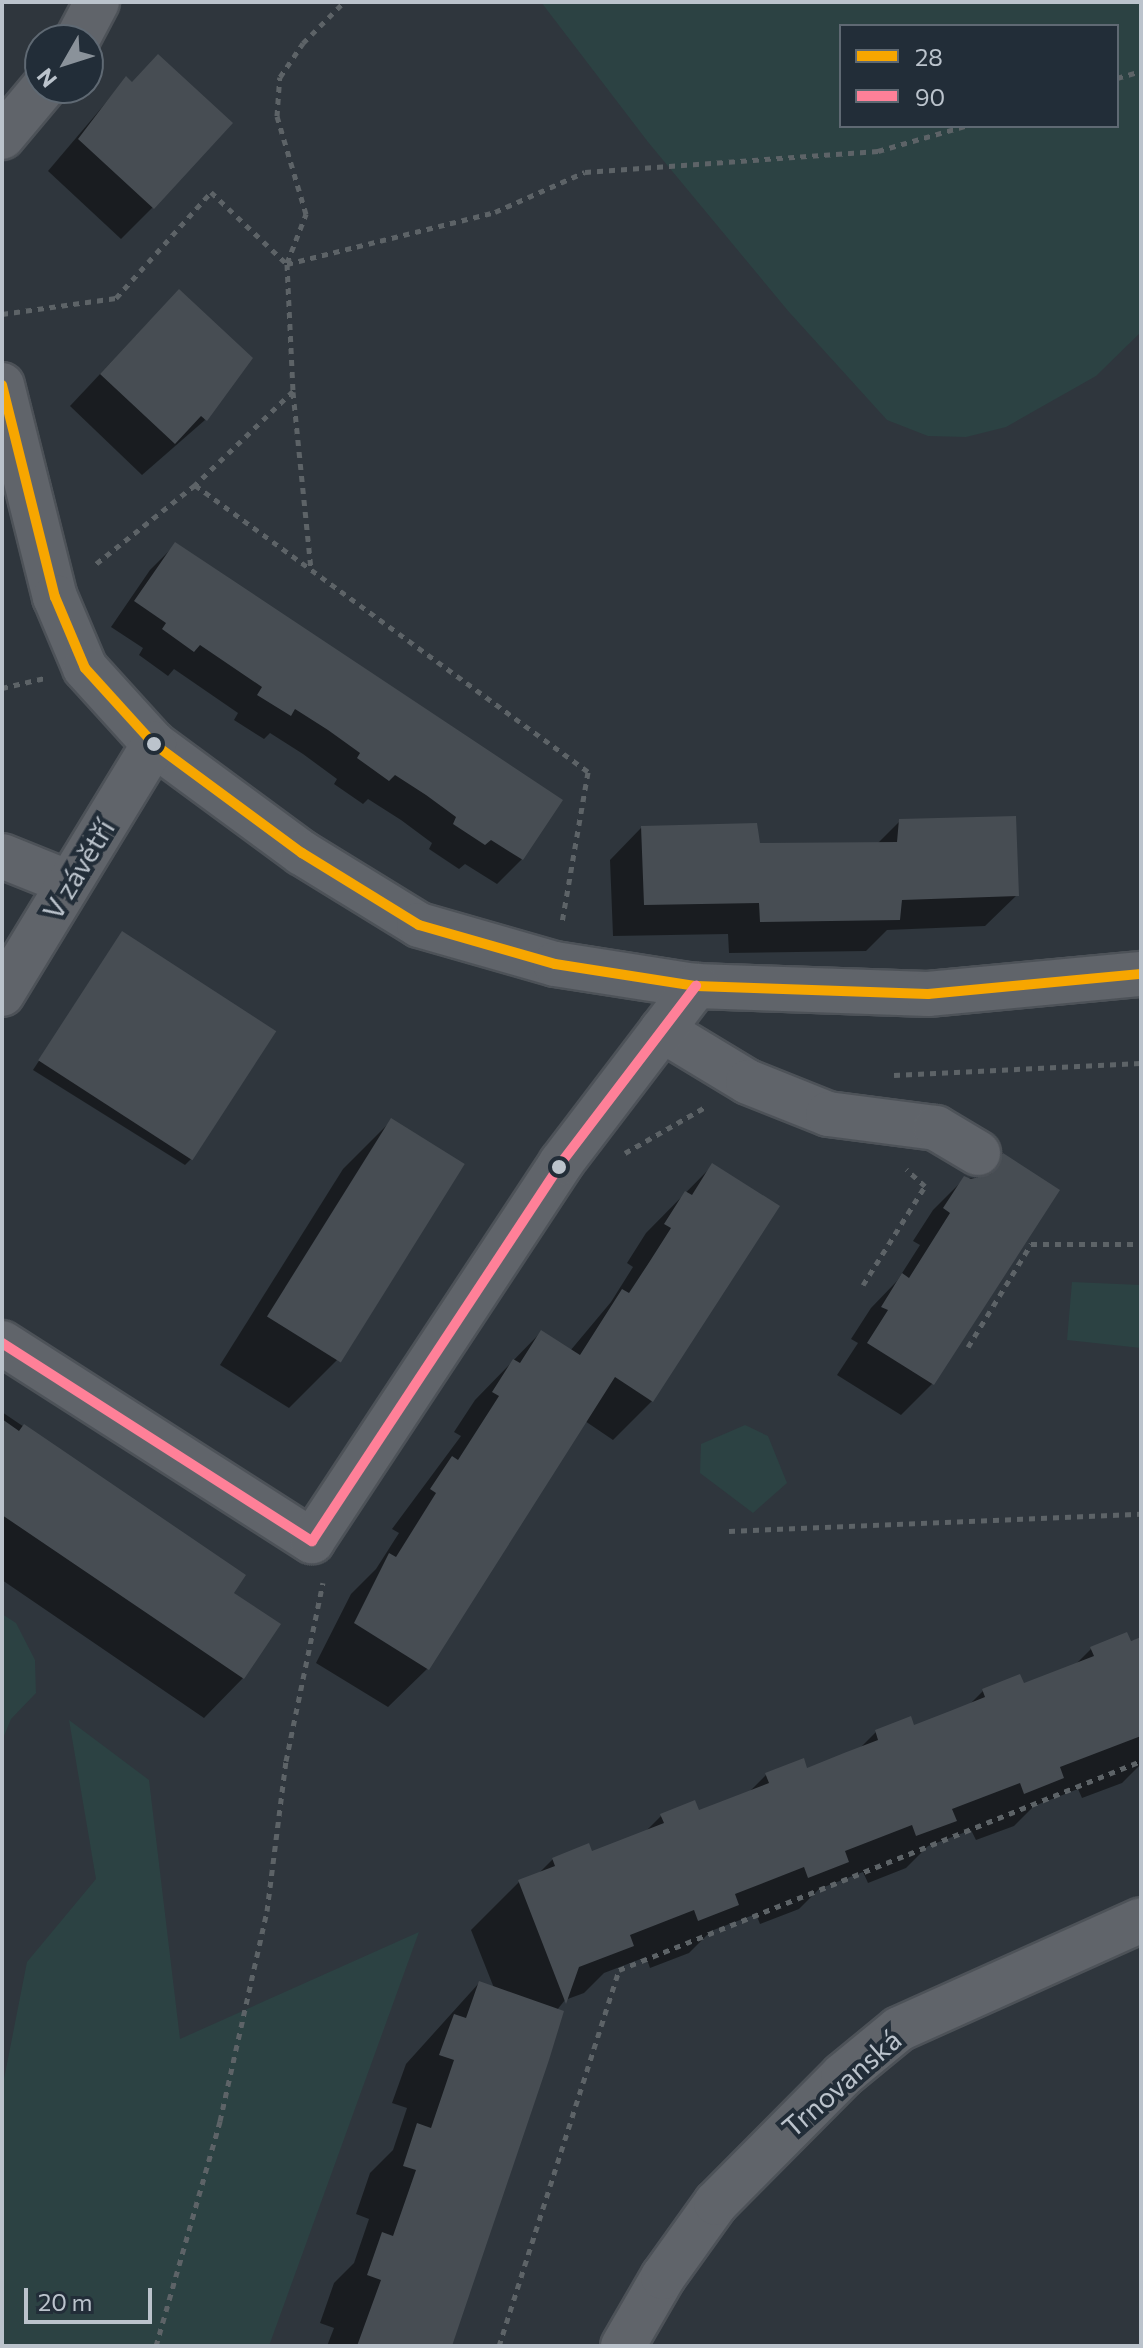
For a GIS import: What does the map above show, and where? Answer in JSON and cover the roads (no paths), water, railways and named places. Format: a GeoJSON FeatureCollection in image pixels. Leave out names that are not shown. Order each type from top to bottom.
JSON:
{"type":"FeatureCollection","features":[{"type":"Feature","properties":{"kind":"street"},"geometry":{"type":"LineString","coordinates":[[85,24],[97,2]]}},
{"type":"Feature","properties":{"kind":"street"},"geometry":{"type":"LineString","coordinates":[[2,137],[30,104]]}},
{"type":"Feature","properties":{"kind":"street"},"geometry":{"type":"LineString","coordinates":[[2,385],[55,597],[85,668],[154,744],[302,853],[419,925],[555,964],[696,986],[928,994],[1141,974]]}},
{"type":"Feature","properties":{"kind":"street","name":"V závětří"},"geometry":{"type":"LineString","coordinates":[[2,994],[154,744]]}},
{"type":"Feature","properties":{"kind":"street"},"geometry":{"type":"LineString","coordinates":[[2,856],[69,883]]}},
{"type":"Feature","properties":{"kind":"street"},"geometry":{"type":"LineString","coordinates":[[2,1343],[312,1541],[561,1163],[696,986]]}},
{"type":"Feature","properties":{"kind":"street"},"geometry":{"type":"LineString","coordinates":[[662,1030],[748,1082],[828,1114],[936,1128],[978,1153]]}},
{"type":"Feature","properties":{"kind":"street","name":"Trnovanská"},"geometry":{"type":"LineString","coordinates":[[623,2346],[663,2277],[716,2203],[854,2066],[899,2029],[1141,1920]]}}]}
